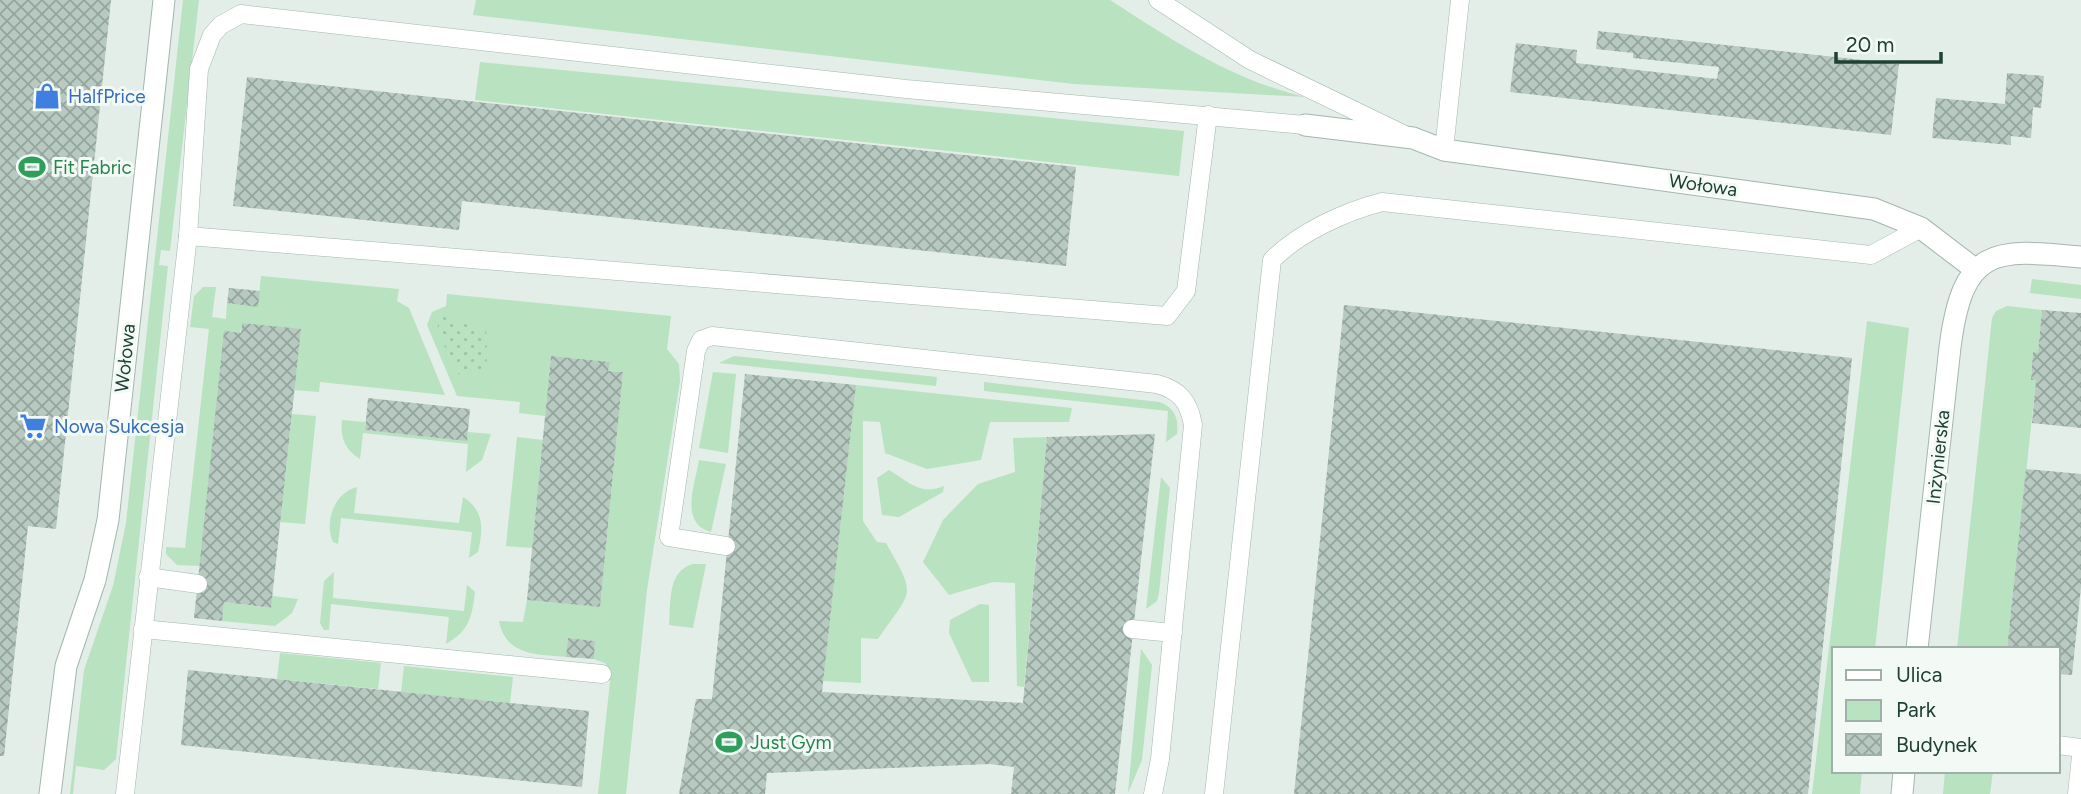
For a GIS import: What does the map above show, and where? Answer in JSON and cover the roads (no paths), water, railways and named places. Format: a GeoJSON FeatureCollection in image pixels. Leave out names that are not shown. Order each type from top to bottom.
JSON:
{"type":"FeatureCollection","features":[{"type":"Feature","properties":{"kind":"street","name":"Wołowa"},"geometry":{"type":"LineString","coordinates":[[50,794],[66,666],[95,580],[108,520],[164,0]]}},
{"type":"Feature","properties":{"kind":"street","name":"Wołowa"},"geometry":{"type":"LineString","coordinates":[[1305,125],[1413,138],[1444,150],[1874,209],[1921,228],[1976,270]]}},
{"type":"Feature","properties":{"kind":"street"},"geometry":{"type":"LineString","coordinates":[[1976,270],[2007,252],[2081,257]]}},
{"type":"Feature","properties":{"kind":"street","name":"Inżynierska"},"geometry":{"type":"LineString","coordinates":[[1917,647],[1955,310],[1961,291],[1976,270]]}},
{"type":"Feature","properties":{"kind":"street"},"geometry":{"type":"LineString","coordinates":[[1902,794],[1904,773]]}},
{"type":"Feature","properties":{"kind":"lane"},"geometry":{"type":"LineString","coordinates":[[1158,0],[1250,60],[1413,138]]}},
{"type":"Feature","properties":{"kind":"lane"},"geometry":{"type":"LineString","coordinates":[[1444,150],[1460,0]]}},
{"type":"Feature","properties":{"kind":"lane"},"geometry":{"type":"LineString","coordinates":[[125,794],[188,236],[199,69],[212,35],[221,25],[241,14],[906,89],[1305,125]]}},
{"type":"Feature","properties":{"kind":"lane"},"geometry":{"type":"LineString","coordinates":[[188,236],[1167,316],[1186,291],[1208,115]]}},
{"type":"Feature","properties":{"kind":"lane"},"geometry":{"type":"LineString","coordinates":[[1214,794],[1272,260],[1288,244],[1360,208],[1382,202],[1871,255],[1921,228]]}},
{"type":"Feature","properties":{"kind":"lane"},"geometry":{"type":"LineString","coordinates":[[726,546],[669,537],[696,351],[701,340],[712,336],[1157,384],[1172,388],[1184,397],[1193,425],[1160,759],[1153,794]]}},
{"type":"Feature","properties":{"kind":"lane"},"geometry":{"type":"LineString","coordinates":[[148,577],[198,584]]}},
{"type":"Feature","properties":{"kind":"lane"},"geometry":{"type":"LineString","coordinates":[[143,629],[602,674]]}},
{"type":"Feature","properties":{"kind":"lane"},"geometry":{"type":"LineString","coordinates":[[1132,629],[1173,633]]}},
{"type":"Feature","properties":{"kind":"lane"},"geometry":{"type":"LineString","coordinates":[[2060,745],[2081,748]]}},
{"type":"Feature","properties":{"kind":"lane"},"geometry":{"type":"LineString","coordinates":[[2077,794],[2081,756]]}},
{"type":"Feature","properties":{"kind":"place","name":"HalfPrice"},"geometry":{"type":"Point","coordinates":[47,96]}},
{"type":"Feature","properties":{"kind":"place","name":"Fit Fabric"},"geometry":{"type":"Point","coordinates":[32,167]}},
{"type":"Feature","properties":{"kind":"place","name":"Nowa Sukcesja"},"geometry":{"type":"Point","coordinates":[33,426]}},
{"type":"Feature","properties":{"kind":"place","name":"Just Gym"},"geometry":{"type":"Point","coordinates":[729,742]}}]}
